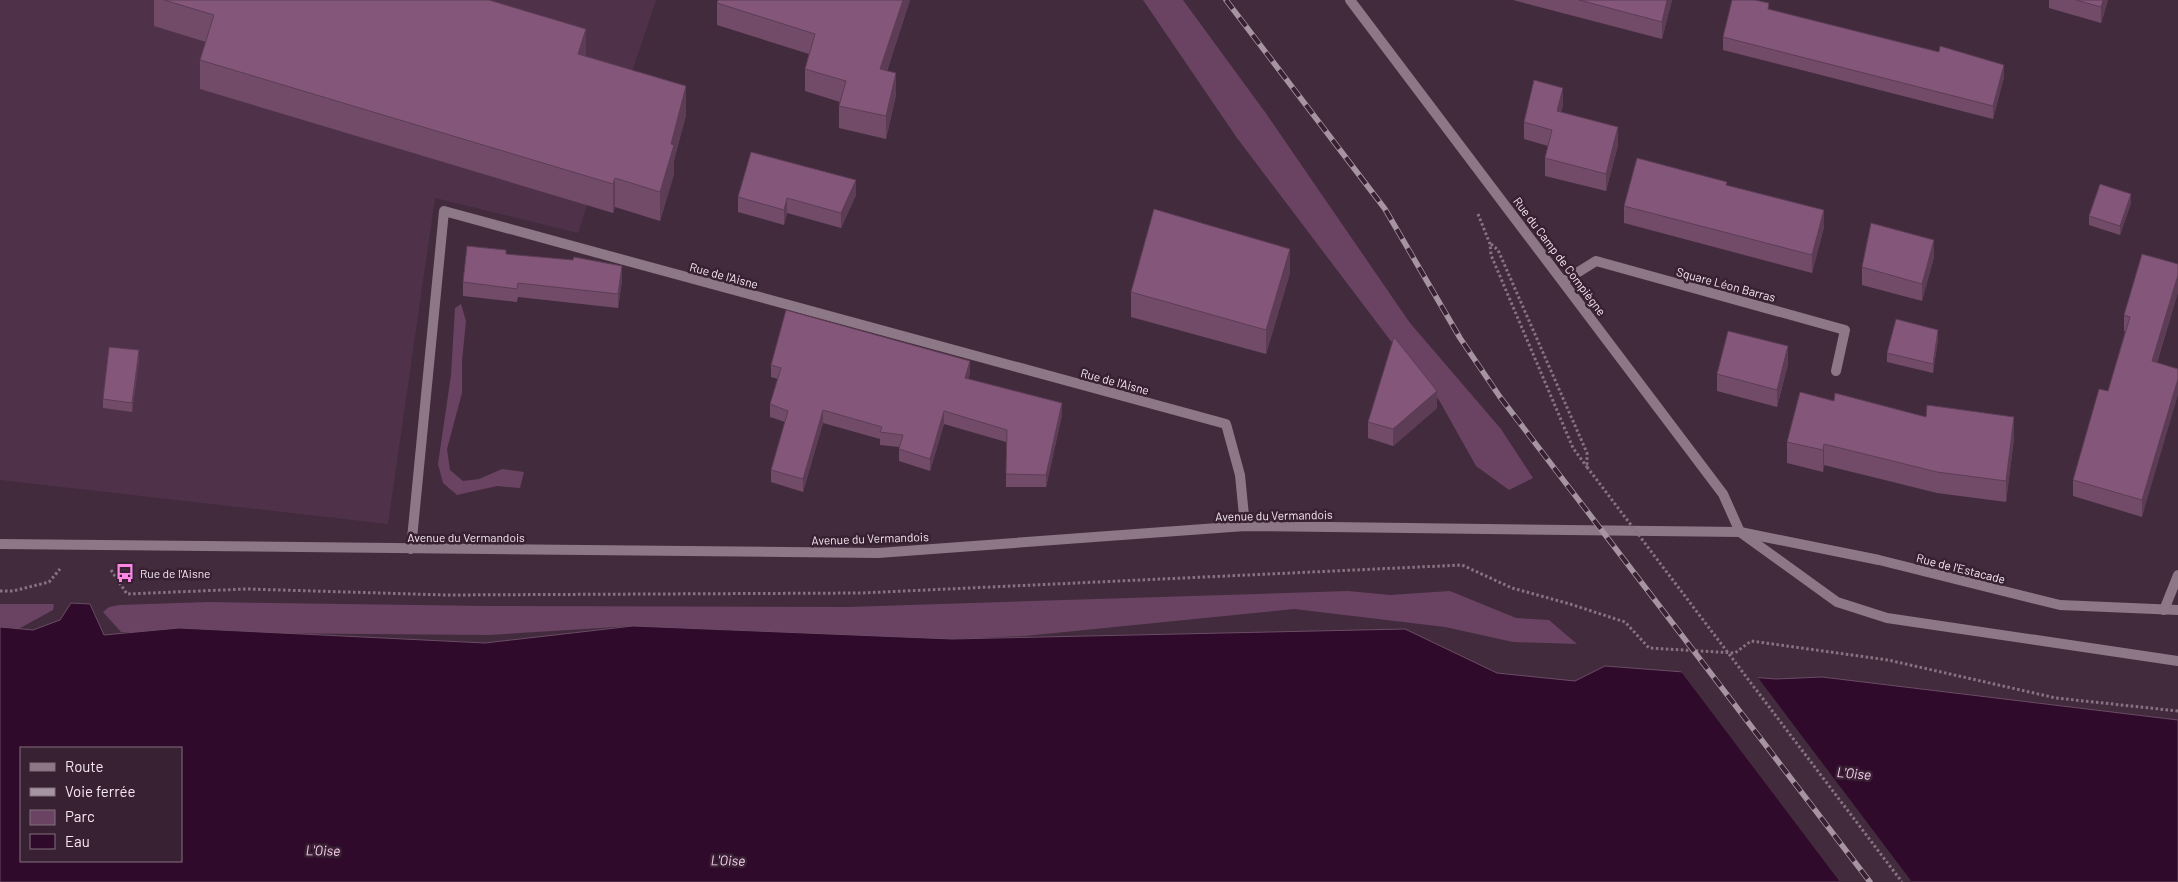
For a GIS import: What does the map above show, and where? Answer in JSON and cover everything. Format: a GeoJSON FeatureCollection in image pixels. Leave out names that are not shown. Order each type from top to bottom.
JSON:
{"type":"FeatureCollection","features":[{"type":"Feature","properties":{"kind":"street","name":"Rue du Camp de Compiègne"},"geometry":{"type":"LineString","coordinates":[[1350,0],[1723,494],[1740,532]]}},
{"type":"Feature","properties":{"kind":"street","name":"Rue de l'Aisne"},"geometry":{"type":"LineString","coordinates":[[412,550],[444,212],[1226,424],[1240,476],[1245,526]]}},
{"type":"Feature","properties":{"kind":"street","name":"Square Léon Barras"},"geometry":{"type":"LineString","coordinates":[[1564,282],[1596,261],[1845,330],[1836,371]]}},
{"type":"Feature","properties":{"kind":"street","name":"Avenue du Vermandois"},"geometry":{"type":"LineString","coordinates":[[0,544],[412,550],[878,553],[1245,526],[1740,532]]}},
{"type":"Feature","properties":{"kind":"street","name":"Rue de l'Estacade"},"geometry":{"type":"LineString","coordinates":[[1740,532],[1879,560],[2060,605],[2178,610]]}},
{"type":"Feature","properties":{"kind":"street"},"geometry":{"type":"LineString","coordinates":[[1740,532],[1837,602],[1887,618],[2178,661]]}},
{"type":"Feature","properties":{"kind":"street"},"geometry":{"type":"LineString","coordinates":[[2164,610],[2178,575]]}},
{"type":"Feature","properties":{"kind":"path"},"geometry":{"type":"LineString","coordinates":[[1587,466],[1587,453],[1498,250],[1490,244],[1491,254],[1574,448],[1587,466],[1902,882]]}},
{"type":"Feature","properties":{"kind":"path"},"geometry":{"type":"LineString","coordinates":[[0,591],[13,591],[49,582],[65,564]]}},
{"type":"Feature","properties":{"kind":"path"},"geometry":{"type":"LineString","coordinates":[[106,564],[127,594],[247,589],[446,595],[862,593],[1462,565],[1512,588],[1625,622],[1649,648],[1735,652],[1751,641],[1888,660],[2056,698],[2178,711]]}},
{"type":"Feature","properties":{"kind":"shaded area"},"geometry":{"type":"Polygon","coordinates":[[[0,0],[656,0],[578,233],[435,198],[388,524],[0,480],[0,0]]]}},
{"type":"Feature","properties":{"kind":"green space"},"geometry":{"type":"Polygon","coordinates":[[[1143,0],[1183,0],[1265,112],[1410,323],[1501,429],[1533,478],[1509,490],[1476,466],[1439,400],[1390,340],[1237,138],[1143,0]]]}},
{"type":"Feature","properties":{"kind":"green space"},"geometry":{"type":"Polygon","coordinates":[[[461,304],[466,321],[462,361],[462,393],[447,449],[450,470],[463,481],[479,479],[502,469],[524,472],[520,488],[497,486],[457,495],[443,483],[438,464],[451,375],[455,308],[461,304]]]}},
{"type":"Feature","properties":{"kind":"green space"},"geometry":{"type":"Polygon","coordinates":[[[1348,591],[1390,595],[1450,591],[1516,618],[1549,620],[1577,644],[1513,642],[1445,627],[1294,609],[1025,636],[898,642],[633,626],[489,635],[121,632],[103,612],[109,607],[119,605],[208,602],[487,606],[848,607],[1348,591]]]}},
{"type":"Feature","properties":{"kind":"green space"},"geometry":{"type":"Polygon","coordinates":[[[0,604],[54,604],[53,610],[0,638],[0,604]]]}},
{"type":"Feature","properties":{"kind":"water","name":"L'Oise"},"geometry":{"type":"Polygon","coordinates":[[[71,603],[90,604],[104,635],[179,628],[485,643],[633,626],[952,639],[1405,629],[1497,673],[1575,681],[1605,666],[1776,679],[1822,677],[2178,720],[2178,882],[0,882],[0,627],[33,630],[60,620],[71,603]]]}},
{"type":"Feature","properties":{"kind":"pier"},"geometry":{"type":"Polygon","coordinates":[[[1679,669],[1756,675],[1912,882],[1840,882],[1679,669]]]}},
{"type":"Feature","properties":{"kind":"building"},"geometry":{"type":"Polygon","coordinates":[[[164,0],[489,0],[586,29],[578,54],[686,86],[671,144],[674,145],[660,192],[615,178],[613,184],[200,60],[214,15],[164,0]]]}},
{"type":"Feature","properties":{"kind":"building"},"geometry":{"type":"Polygon","coordinates":[[[718,0],[903,0],[880,69],[896,73],[886,116],[839,106],[846,81],[805,69],[815,34],[717,3],[718,0]]]}},
{"type":"Feature","properties":{"kind":"building"},"geometry":{"type":"Polygon","coordinates":[[[1579,0],[1667,0],[1662,22],[1579,0]]]}},
{"type":"Feature","properties":{"kind":"building"},"geometry":{"type":"Polygon","coordinates":[[[1732,0],[1755,0],[1769,3],[1768,9],[1939,52],[1940,46],[2004,65],[1993,106],[1723,37],[1732,0]]]}},
{"type":"Feature","properties":{"kind":"building"},"geometry":{"type":"Polygon","coordinates":[[[2076,0],[2103,0],[2101,7],[2076,0]]]}},
{"type":"Feature","properties":{"kind":"building"},"geometry":{"type":"Polygon","coordinates":[[[1534,80],[1563,88],[1557,111],[1618,127],[1606,174],[1545,158],[1552,130],[1524,122],[1534,80]]]}},
{"type":"Feature","properties":{"kind":"building"},"geometry":{"type":"Polygon","coordinates":[[[751,152],[856,180],[841,213],[787,198],[784,210],[738,197],[751,152]]]}},
{"type":"Feature","properties":{"kind":"building"},"geometry":{"type":"Polygon","coordinates":[[[1637,158],[1727,182],[1726,185],[1824,210],[1812,255],[1624,206],[1637,158]]]}},
{"type":"Feature","properties":{"kind":"building"},"geometry":{"type":"Polygon","coordinates":[[[2100,184],[2131,194],[2120,226],[2089,216],[2100,184]]]}},
{"type":"Feature","properties":{"kind":"building"},"geometry":{"type":"Polygon","coordinates":[[[1154,209],[1290,249],[1266,330],[1131,292],[1154,209]]]}},
{"type":"Feature","properties":{"kind":"building"},"geometry":{"type":"Polygon","coordinates":[[[1871,223],[1934,240],[1922,284],[1862,267],[1871,223]]]}},
{"type":"Feature","properties":{"kind":"building"},"geometry":{"type":"Polygon","coordinates":[[[467,246],[506,250],[506,254],[573,260],[574,257],[622,266],[618,294],[518,283],[517,289],[463,282],[467,246]]]}},
{"type":"Feature","properties":{"kind":"building"},"geometry":{"type":"Polygon","coordinates":[[[2142,254],[2178,264],[2178,275],[2152,361],[2178,369],[2178,379],[2142,500],[2073,480],[2099,389],[2108,391],[2130,317],[2124,315],[2142,254]]]}},
{"type":"Feature","properties":{"kind":"building"},"geometry":{"type":"Polygon","coordinates":[[[786,310],[970,361],[965,378],[1062,403],[1046,475],[1006,474],[1007,430],[944,411],[930,459],[899,449],[903,435],[880,432],[882,427],[823,410],[803,479],[771,470],[788,411],[770,404],[781,368],[771,365],[786,310]]]}},
{"type":"Feature","properties":{"kind":"building"},"geometry":{"type":"Polygon","coordinates":[[[1896,319],[1938,330],[1933,364],[1887,353],[1896,319]]]}},
{"type":"Feature","properties":{"kind":"building"},"geometry":{"type":"Polygon","coordinates":[[[1728,331],[1788,346],[1777,390],[1717,374],[1728,331]]]}},
{"type":"Feature","properties":{"kind":"building"},"geometry":{"type":"Polygon","coordinates":[[[1394,337],[1437,391],[1393,429],[1368,422],[1394,337]]]}},
{"type":"Feature","properties":{"kind":"building"},"geometry":{"type":"Polygon","coordinates":[[[109,347],[139,350],[132,403],[103,399],[109,347]]]}},
{"type":"Feature","properties":{"kind":"building"},"geometry":{"type":"Polygon","coordinates":[[[1800,392],[1834,401],[1835,393],[1926,417],[1927,405],[2014,417],[2006,481],[1937,472],[1824,444],[1823,450],[1787,442],[1800,392]]]}},
{"type":"Feature","properties":{"kind":"railway"},"geometry":{"type":"LineString","coordinates":[[1226,0],[1385,209],[1460,338],[1500,397],[1870,882]]}},
{"type":"Feature","properties":{"kind":"place","name":"Rue de l'Aisne"},"geometry":{"type":"Point","coordinates":[125,573]}}]}
